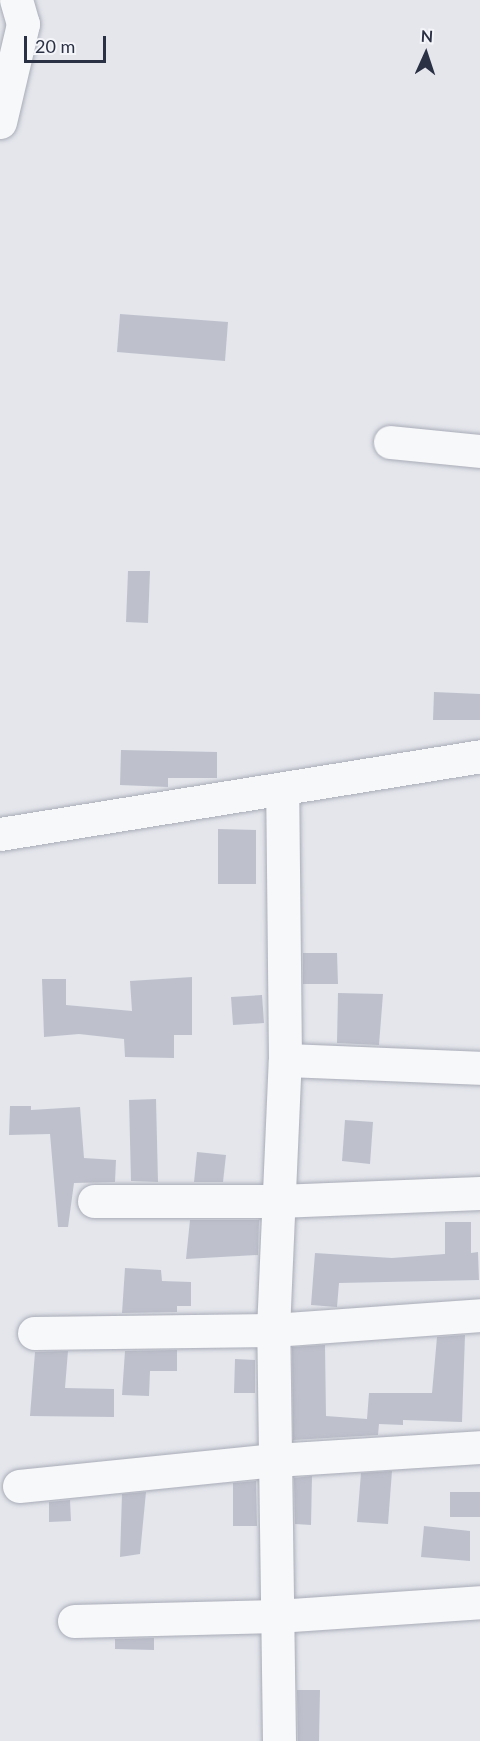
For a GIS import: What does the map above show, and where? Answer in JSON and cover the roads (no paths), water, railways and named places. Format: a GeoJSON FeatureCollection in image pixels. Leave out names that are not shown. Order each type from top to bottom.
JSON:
{"type":"FeatureCollection","features":[{"type":"Feature","properties":{"kind":"street"},"geometry":{"type":"LineString","coordinates":[[0,122],[23,24],[16,0]]}},
{"type":"Feature","properties":{"kind":"street"},"geometry":{"type":"LineString","coordinates":[[390,442],[480,451]]}},
{"type":"Feature","properties":{"kind":"street"},"geometry":{"type":"LineString","coordinates":[[0,834],[282,791],[480,756]]}},
{"type":"Feature","properties":{"kind":"street"},"geometry":{"type":"LineString","coordinates":[[279,1741],[273,1330],[285,1060],[282,791]]}},
{"type":"Feature","properties":{"kind":"street"},"geometry":{"type":"LineString","coordinates":[[285,1060],[480,1068]]}},
{"type":"Feature","properties":{"kind":"street"},"geometry":{"type":"LineString","coordinates":[[94,1201],[279,1202],[480,1194]]}},
{"type":"Feature","properties":{"kind":"street"},"geometry":{"type":"LineString","coordinates":[[34,1333],[273,1330],[480,1315]]}},
{"type":"Feature","properties":{"kind":"street"},"geometry":{"type":"LineString","coordinates":[[19,1486],[275,1460],[480,1448]]}},
{"type":"Feature","properties":{"kind":"street"},"geometry":{"type":"LineString","coordinates":[[74,1621],[277,1616],[480,1602]]}}]}
